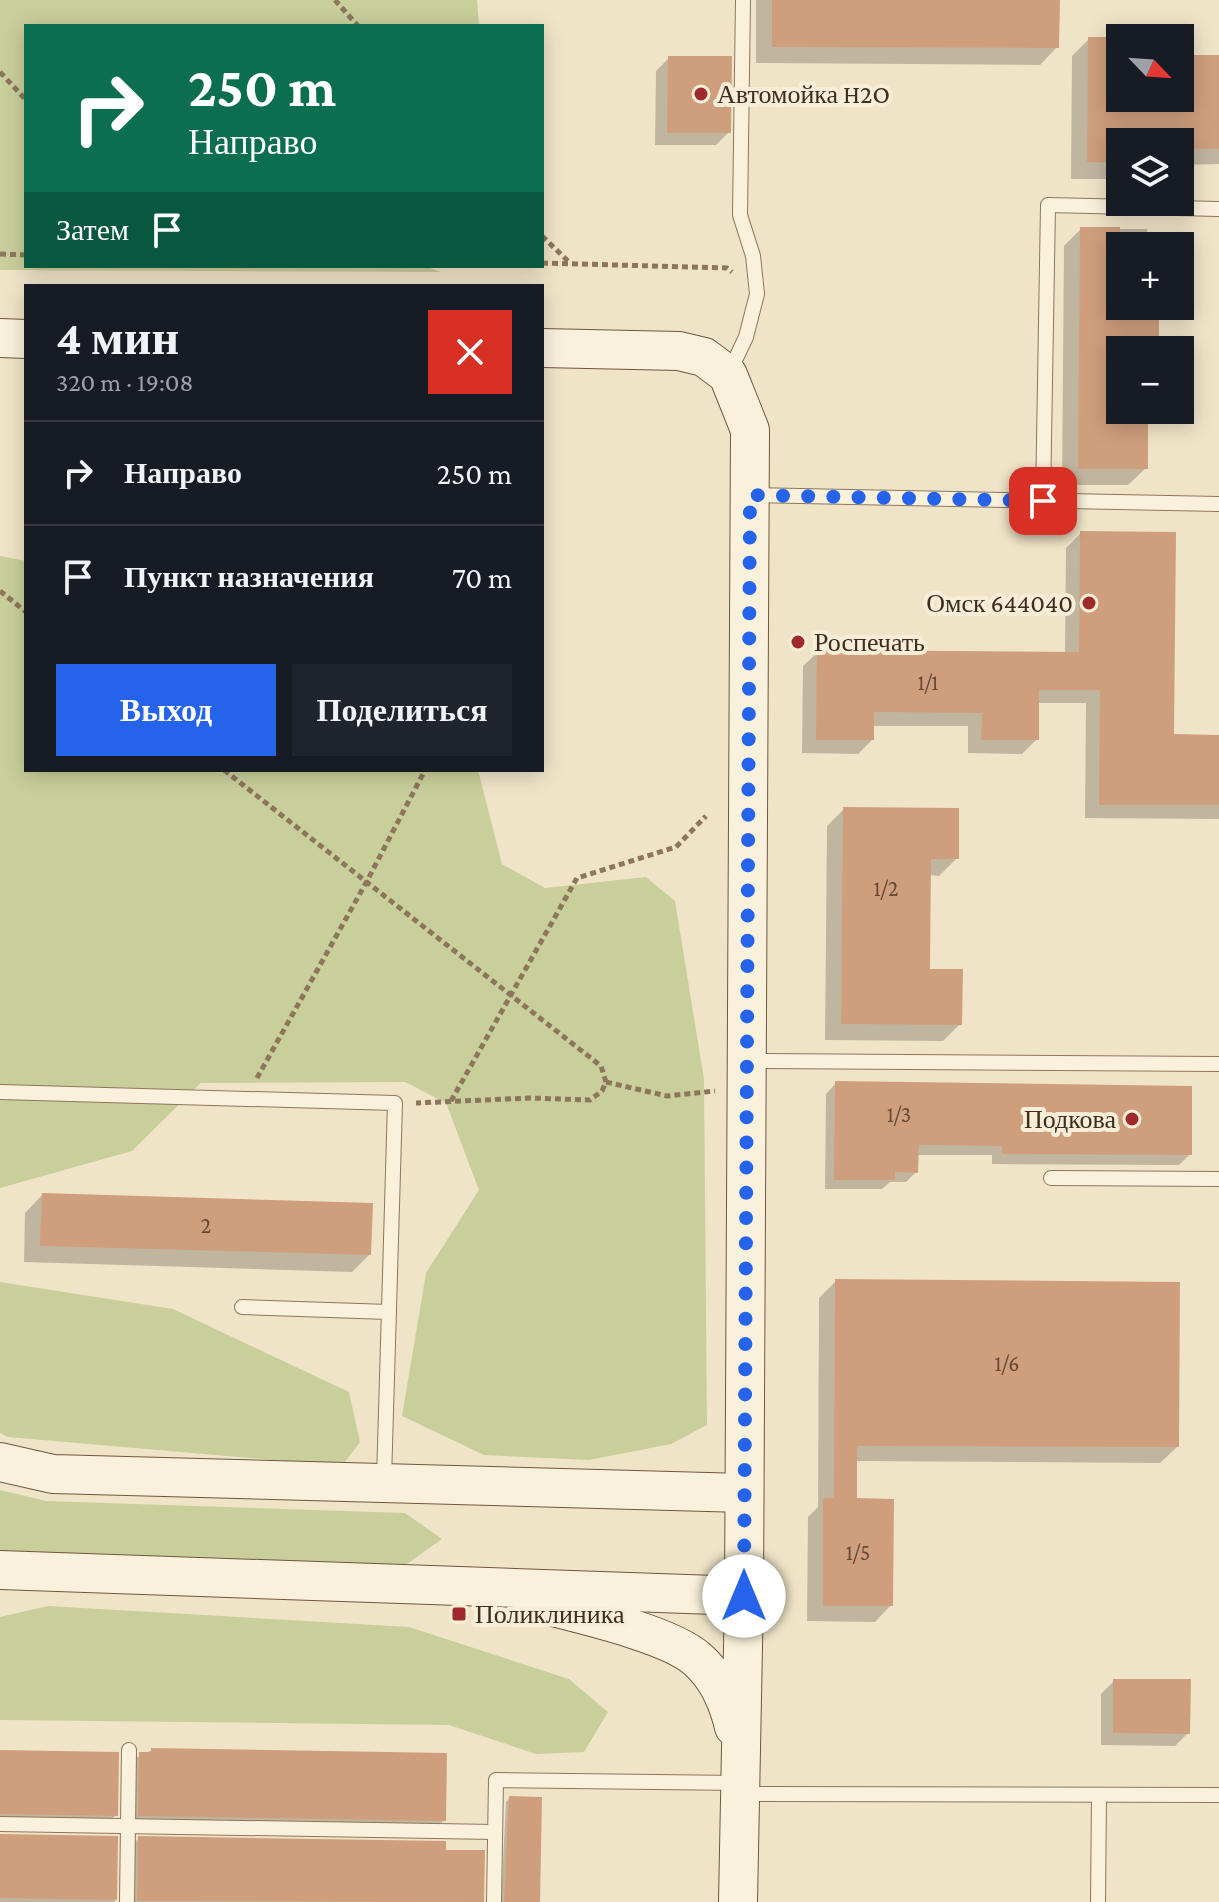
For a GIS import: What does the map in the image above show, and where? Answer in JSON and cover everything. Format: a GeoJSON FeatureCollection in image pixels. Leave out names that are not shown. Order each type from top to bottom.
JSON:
{"type":"FeatureCollection","features":[{"type":"Feature","properties":{"kind":"main road"},"geometry":{"type":"LineString","coordinates":[[0,338],[24,339]]}},
{"type":"Feature","properties":{"kind":"main road"},"geometry":{"type":"LineString","coordinates":[[544,348],[679,351],[704,357],[728,375],[750,430],[744,1596],[738,1902]]}},
{"type":"Feature","properties":{"kind":"main road"},"geometry":{"type":"LineString","coordinates":[[0,1462],[53,1474],[744,1493]]}},
{"type":"Feature","properties":{"kind":"main road"},"geometry":{"type":"LineString","coordinates":[[0,1570],[744,1596]]}},
{"type":"Feature","properties":{"kind":"main road"},"geometry":{"type":"LineString","coordinates":[[480,1587],[649,1635],[696,1658],[727,1698],[740,1778]]}},
{"type":"Feature","properties":{"kind":"lane"},"geometry":{"type":"LineString","coordinates":[[728,375],[746,337],[757,294],[753,256],[740,215],[743,0]]}},
{"type":"Feature","properties":{"kind":"lane"},"geometry":{"type":"LineString","coordinates":[[1043,501],[1048,205],[1219,209]]}},
{"type":"Feature","properties":{"kind":"lane"},"geometry":{"type":"LineString","coordinates":[[750,495],[1219,504]]}},
{"type":"Feature","properties":{"kind":"lane"},"geometry":{"type":"LineString","coordinates":[[746,1075],[1219,1064]]}},
{"type":"Feature","properties":{"kind":"lane"},"geometry":{"type":"LineString","coordinates":[[0,1092],[395,1103],[383,1483]]}},
{"type":"Feature","properties":{"kind":"lane"},"geometry":{"type":"LineString","coordinates":[[1051,1178],[1219,1179]]}},
{"type":"Feature","properties":{"kind":"lane"},"geometry":{"type":"LineString","coordinates":[[242,1307],[389,1312]]}},
{"type":"Feature","properties":{"kind":"lane"},"geometry":{"type":"LineString","coordinates":[[127,1902],[129,1750]]}},
{"type":"Feature","properties":{"kind":"lane"},"geometry":{"type":"LineString","coordinates":[[494,1902],[496,1780],[740,1778],[1099,1795],[1219,1795]]}},
{"type":"Feature","properties":{"kind":"lane"},"geometry":{"type":"LineString","coordinates":[[1098,1902],[1099,1795]]}},
{"type":"Feature","properties":{"kind":"lane"},"geometry":{"type":"LineString","coordinates":[[0,1824],[495,1832]]}},
{"type":"Feature","properties":{"kind":"path"},"geometry":{"type":"LineString","coordinates":[[335,0],[356,24]]}},
{"type":"Feature","properties":{"kind":"path"},"geometry":{"type":"LineString","coordinates":[[0,72],[24,98]]}},
{"type":"Feature","properties":{"kind":"path"},"geometry":{"type":"LineString","coordinates":[[544,238],[571,263]]}},
{"type":"Feature","properties":{"kind":"path"},"geometry":{"type":"LineString","coordinates":[[0,254],[24,255]]}},
{"type":"Feature","properties":{"kind":"path"},"geometry":{"type":"LineString","coordinates":[[544,263],[727,268],[757,294]]}},
{"type":"Feature","properties":{"kind":"path"},"geometry":{"type":"LineString","coordinates":[[0,591],[24,610]]}},
{"type":"Feature","properties":{"kind":"path"},"geometry":{"type":"LineString","coordinates":[[227,772],[601,1066],[606,1082],[602,1091],[590,1100],[530,1098],[395,1103]]}},
{"type":"Feature","properties":{"kind":"path"},"geometry":{"type":"LineString","coordinates":[[244,1099],[367,881],[424,772]]}},
{"type":"Feature","properties":{"kind":"path"},"geometry":{"type":"LineString","coordinates":[[451,1101],[577,878],[676,847],[706,816]]}},
{"type":"Feature","properties":{"kind":"path"},"geometry":{"type":"LineString","coordinates":[[606,1082],[667,1096],[746,1075]]}},
{"type":"Feature","properties":{"kind":"green space"},"geometry":{"type":"Polygon","coordinates":[[[0,0],[477,0],[479,24],[24,24],[24,268],[430,268],[441,272],[0,270],[0,0]]]}},
{"type":"Feature","properties":{"kind":"green space"},"geometry":{"type":"Polygon","coordinates":[[[0,556],[24,561],[24,772],[479,772],[502,864],[545,888],[646,877],[675,901],[704,1079],[707,1425],[671,1444],[589,1460],[484,1455],[402,1416],[426,1273],[479,1190],[446,1103],[405,1082],[201,1083],[132,1151],[0,1188],[0,556]]]}},
{"type":"Feature","properties":{"kind":"green space"},"geometry":{"type":"Polygon","coordinates":[[[0,1282],[173,1309],[349,1392],[360,1442],[342,1466],[8,1437],[0,1433],[0,1282]]]}},
{"type":"Feature","properties":{"kind":"green space"},"geometry":{"type":"Polygon","coordinates":[[[0,1490],[46,1501],[405,1513],[442,1539],[400,1569],[0,1553],[0,1490]]]}},
{"type":"Feature","properties":{"kind":"green space"},"geometry":{"type":"Polygon","coordinates":[[[48,1606],[409,1627],[569,1679],[608,1712],[584,1752],[536,1754],[449,1725],[0,1720],[0,1617],[48,1606]]]}},
{"type":"Feature","properties":{"kind":"building"},"geometry":{"type":"Polygon","coordinates":[[[772,0],[1060,0],[1059,48],[772,47],[772,0]]]}},
{"type":"Feature","properties":{"kind":"building"},"geometry":{"type":"Polygon","coordinates":[[[1088,37],[1106,37],[1106,112],[1194,112],[1194,55],[1219,55],[1219,149],[1194,148],[1194,128],[1106,128],[1106,163],[1087,162],[1088,37]]]}},
{"type":"Feature","properties":{"kind":"building","name":"Автомойка H2O"},"geometry":{"type":"Polygon","coordinates":[[[668,56],[732,56],[731,133],[667,133],[668,56]]]}},
{"type":"Feature","properties":{"kind":"building"},"geometry":{"type":"Polygon","coordinates":[[[1080,227],[1120,227],[1120,232],[1106,232],[1106,320],[1159,320],[1159,336],[1106,336],[1106,424],[1148,424],[1148,469],[1078,469],[1080,227]]]}},
{"type":"Feature","properties":{"kind":"building"},"geometry":{"type":"Polygon","coordinates":[[[1080,531],[1176,532],[1174,734],[1219,735],[1219,805],[1099,805],[1100,690],[1039,690],[1039,740],[981,740],[982,713],[874,712],[874,740],[816,740],[817,650],[1079,652],[1080,531]]]}},
{"type":"Feature","properties":{"kind":"building"},"geometry":{"type":"Polygon","coordinates":[[[843,807],[959,808],[959,859],[931,859],[930,969],[963,969],[962,1025],[841,1024],[843,807]]]}},
{"type":"Feature","properties":{"kind":"building"},"geometry":{"type":"Polygon","coordinates":[[[835,1081],[1192,1086],[1192,1155],[1002,1154],[1002,1146],[919,1145],[918,1173],[895,1172],[895,1180],[834,1180],[835,1081]]]}},
{"type":"Feature","properties":{"kind":"building"},"geometry":{"type":"Polygon","coordinates":[[[42,1193],[373,1203],[371,1255],[40,1246],[42,1193]]]}},
{"type":"Feature","properties":{"kind":"building"},"geometry":{"type":"Polygon","coordinates":[[[835,1279],[1180,1282],[1179,1447],[857,1446],[857,1498],[894,1499],[893,1606],[823,1606],[823,1498],[834,1498],[835,1279]]]}},
{"type":"Feature","properties":{"kind":"building"},"geometry":{"type":"Polygon","coordinates":[[[1113,1679],[1191,1679],[1190,1734],[1113,1733],[1113,1679]]]}},
{"type":"Feature","properties":{"kind":"building"},"geometry":{"type":"Polygon","coordinates":[[[151,1748],[447,1753],[446,1821],[138,1816],[139,1752],[151,1752],[151,1748]]]}},
{"type":"Feature","properties":{"kind":"building"},"geometry":{"type":"Polygon","coordinates":[[[0,1750],[119,1752],[118,1816],[0,1814],[0,1750]]]}},
{"type":"Feature","properties":{"kind":"building"},"geometry":{"type":"Polygon","coordinates":[[[509,1796],[542,1797],[540,1902],[504,1902],[509,1796]]]}},
{"type":"Feature","properties":{"kind":"building"},"geometry":{"type":"Polygon","coordinates":[[[0,1834],[118,1836],[117,1900],[0,1898],[0,1834]]]}},
{"type":"Feature","properties":{"kind":"building"},"geometry":{"type":"Polygon","coordinates":[[[138,1836],[446,1841],[446,1850],[485,1850],[484,1902],[141,1901],[137,1900],[138,1836]]]}},
{"type":"Feature","properties":{"kind":"place","name":"Автомойка H2O"},"geometry":{"type":"Point","coordinates":[701,94]}},
{"type":"Feature","properties":{"kind":"place","name":"Омск 644040"},"geometry":{"type":"Point","coordinates":[1089,603]}},
{"type":"Feature","properties":{"kind":"place","name":"Роспечать"},"geometry":{"type":"Point","coordinates":[798,642]}},
{"type":"Feature","properties":{"kind":"place","name":"Подкова"},"geometry":{"type":"Point","coordinates":[1132,1119]}},
{"type":"Feature","properties":{"kind":"place","name":"Поликлиника"},"geometry":{"type":"Point","coordinates":[459,1614]}},
{"type":"Feature","properties":{"kind":"route"},"geometry":{"type":"LineString","coordinates":[[744,1596],[750,495],[1043,501]]}}]}
